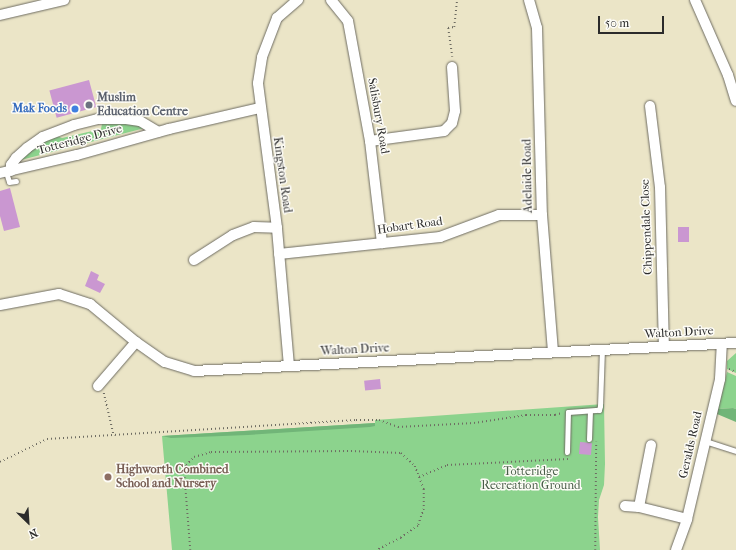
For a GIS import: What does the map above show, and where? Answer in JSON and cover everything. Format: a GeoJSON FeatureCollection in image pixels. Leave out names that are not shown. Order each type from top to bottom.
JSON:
{"type":"FeatureCollection","features":[{"type":"Feature","properties":{"kind":"street"},"geometry":{"type":"LineString","coordinates":[[0,15],[64,0]]}},
{"type":"Feature","properties":{"kind":"street","name":"Kingston Road"},"geometry":{"type":"LineString","coordinates":[[289,366],[277,228],[260,108],[258,83],[262,58],[277,18],[298,0]]}},
{"type":"Feature","properties":{"kind":"street","name":"Salisbury Road"},"geometry":{"type":"LineString","coordinates":[[331,0],[348,21],[370,141],[382,243]]}},
{"type":"Feature","properties":{"kind":"street","name":"Adelaide Road"},"geometry":{"type":"LineString","coordinates":[[529,0],[537,28],[542,216],[553,352]]}},
{"type":"Feature","properties":{"kind":"street"},"geometry":{"type":"LineString","coordinates":[[695,0],[728,75],[736,101]]}},
{"type":"Feature","properties":{"kind":"street"},"geometry":{"type":"LineString","coordinates":[[370,141],[444,131],[452,123],[455,111],[452,67]]}},
{"type":"Feature","properties":{"kind":"street","name":"Chippendale Close"},"geometry":{"type":"LineString","coordinates":[[650,106],[660,187],[664,347]]}},
{"type":"Feature","properties":{"kind":"street","name":"Totteridge Drive"},"geometry":{"type":"LineString","coordinates":[[6,172],[77,155],[158,132],[260,108]]}},
{"type":"Feature","properties":{"kind":"street"},"geometry":{"type":"LineString","coordinates":[[6,172],[16,158],[27,148],[43,137],[74,125],[98,119],[140,120],[158,132]]}},
{"type":"Feature","properties":{"kind":"street","name":"Hobart Road"},"geometry":{"type":"LineString","coordinates":[[279,254],[440,238],[499,215],[542,216]]}},
{"type":"Feature","properties":{"kind":"street"},"geometry":{"type":"LineString","coordinates":[[194,260],[233,235],[254,227],[277,228]]}},
{"type":"Feature","properties":{"kind":"street","name":"Walton Drive"},"geometry":{"type":"LineString","coordinates":[[0,305],[59,294],[90,304],[136,342],[165,362],[194,371],[736,343]]}},
{"type":"Feature","properties":{"kind":"street"},"geometry":{"type":"LineString","coordinates":[[99,384],[136,342]]}},
{"type":"Feature","properties":{"kind":"street","name":"Geralds Road"},"geometry":{"type":"LineString","coordinates":[[676,550],[687,519],[720,379],[722,344]]}},
{"type":"Feature","properties":{"kind":"street"},"geometry":{"type":"LineString","coordinates":[[639,507],[651,445]]}},
{"type":"Feature","properties":{"kind":"street"},"geometry":{"type":"LineString","coordinates":[[625,506],[639,507],[687,519]]}},
{"type":"Feature","properties":{"kind":"lane"},"geometry":{"type":"LineString","coordinates":[[6,172],[9,182],[16,181]]}},
{"type":"Feature","properties":{"kind":"lane"},"geometry":{"type":"LineString","coordinates":[[567,452],[568,412],[599,410],[602,350]]}},
{"type":"Feature","properties":{"kind":"lane"},"geometry":{"type":"LineString","coordinates":[[589,439],[590,411]]}},
{"type":"Feature","properties":{"kind":"lane"},"geometry":{"type":"LineString","coordinates":[[705,441],[736,451]]}},
{"type":"Feature","properties":{"kind":"path"},"geometry":{"type":"LineString","coordinates":[[452,67],[448,28],[454,26],[457,0]]}},
{"type":"Feature","properties":{"kind":"path"},"geometry":{"type":"LineString","coordinates":[[99,384],[114,436]]}},
{"type":"Feature","properties":{"kind":"path"},"geometry":{"type":"LineString","coordinates":[[0,462],[47,439],[364,420],[379,420],[398,427],[474,423],[526,415],[555,415],[568,412]]}},
{"type":"Feature","properties":{"kind":"path"},"geometry":{"type":"LineString","coordinates":[[589,439],[597,442],[595,550]]}},
{"type":"Feature","properties":{"kind":"path"},"geometry":{"type":"LineString","coordinates":[[190,550],[184,474],[186,465],[194,457],[211,452],[351,451],[401,453],[415,466],[424,489],[424,509],[418,526],[401,538],[377,550]]}},
{"type":"Feature","properties":{"kind":"path"},"geometry":{"type":"LineString","coordinates":[[419,477],[447,465],[568,461],[567,452]]}},
{"type":"Feature","properties":{"kind":"green space"},"geometry":{"type":"Polygon","coordinates":[[[106,122],[143,122],[145,128],[21,160],[21,153],[57,136],[62,138],[101,129],[102,124],[106,122]]]}},
{"type":"Feature","properties":{"kind":"green space"},"geometry":{"type":"Polygon","coordinates":[[[736,353],[736,373],[727,369],[727,361],[736,353]]]}},
{"type":"Feature","properties":{"kind":"green space"},"geometry":{"type":"Polygon","coordinates":[[[727,372],[736,376],[736,409],[718,409],[727,372]]]}},
{"type":"Feature","properties":{"kind":"green space","name":"Totteridge Recreation Ground"},"geometry":{"type":"Polygon","coordinates":[[[604,404],[604,485],[599,500],[598,517],[600,550],[172,550],[162,436],[375,423],[375,420],[604,404]]]}},
{"type":"Feature","properties":{"kind":"green space"},"geometry":{"type":"Polygon","coordinates":[[[718,409],[736,409],[736,422],[717,414],[718,409]]]}},
{"type":"Feature","properties":{"kind":"green space"},"geometry":{"type":"Polygon","coordinates":[[[375,423],[375,426],[370,427],[248,435],[171,438],[162,436],[375,423]]]}},
{"type":"Feature","properties":{"kind":"building"},"geometry":{"type":"Polygon","coordinates":[[[89,80],[96,107],[57,118],[49,91],[89,80]]]}},
{"type":"Feature","properties":{"kind":"building"},"geometry":{"type":"Polygon","coordinates":[[[10,188],[20,227],[4,231],[0,216],[0,191],[10,188]]]}},
{"type":"Feature","properties":{"kind":"building"},"geometry":{"type":"Polygon","coordinates":[[[678,227],[689,227],[689,242],[678,242],[678,227]]]}},
{"type":"Feature","properties":{"kind":"building"},"geometry":{"type":"Polygon","coordinates":[[[91,271],[99,275],[97,280],[105,284],[100,293],[85,286],[91,271]]]}},
{"type":"Feature","properties":{"kind":"building"},"geometry":{"type":"Polygon","coordinates":[[[380,379],[381,389],[365,391],[364,381],[380,379]]]}},
{"type":"Feature","properties":{"kind":"building"},"geometry":{"type":"Polygon","coordinates":[[[580,442],[592,443],[591,455],[579,454],[580,442]]]}},
{"type":"Feature","properties":{"kind":"place","name":"Muslim Education Centre"},"geometry":{"type":"Point","coordinates":[89,105]}},
{"type":"Feature","properties":{"kind":"place","name":"Mak Foods"},"geometry":{"type":"Point","coordinates":[75,109]}},
{"type":"Feature","properties":{"kind":"place","name":"Highworth Combined School and Nursery"},"geometry":{"type":"Point","coordinates":[108,477]}}]}
